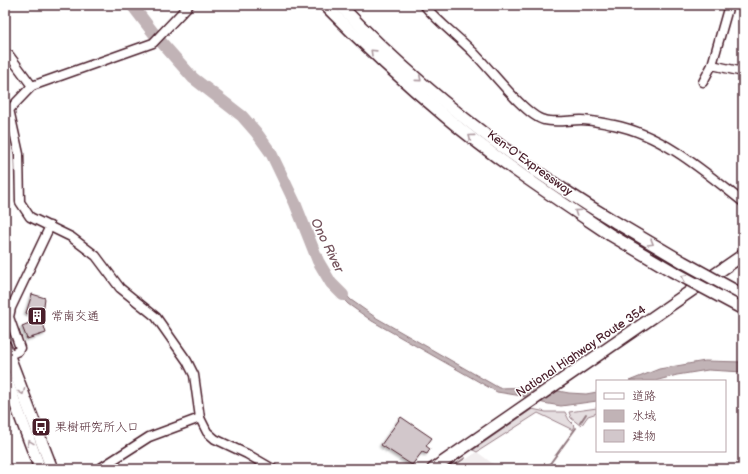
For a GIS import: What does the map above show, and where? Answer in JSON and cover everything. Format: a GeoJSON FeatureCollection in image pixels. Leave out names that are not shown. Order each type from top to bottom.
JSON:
{"type":"FeatureCollection","features":[{"type":"Feature","properties":{"kind":"highway","name":"Ken-O Expressway"},"geometry":{"type":"LineString","coordinates":[[325,5],[389,67],[446,118],[538,186],[609,234],[672,271],[743,309]]}},
{"type":"Feature","properties":{"kind":"highway","name":"Ken-O Expressway"},"geometry":{"type":"LineString","coordinates":[[340,5],[397,60],[454,110],[545,178],[617,223],[743,295]]}},
{"type":"Feature","properties":{"kind":"highway","name":"National Highway Route 354"},"geometry":{"type":"LineString","coordinates":[[433,469],[743,255]]}},
{"type":"Feature","properties":{"kind":"highway"},"geometry":{"type":"LineString","coordinates":[[6,353],[52,469]]}},
{"type":"Feature","properties":{"kind":"highway"},"geometry":{"type":"LineString","coordinates":[[5,376],[40,469]]}},
{"type":"Feature","properties":{"kind":"street"},"geometry":{"type":"LineString","coordinates":[[189,5],[153,43],[32,86],[7,111],[19,154],[20,202],[30,217],[71,237],[96,256],[120,288],[147,308],[164,326],[194,375],[200,418],[207,432],[214,439],[247,454],[273,469]]}},
{"type":"Feature","properties":{"kind":"street"},"geometry":{"type":"LineString","coordinates":[[424,5],[432,15],[473,51],[529,112],[544,120],[582,120],[615,125],[636,131],[653,139],[699,168],[743,202]]}},
{"type":"Feature","properties":{"kind":"street"},"geometry":{"type":"LineString","coordinates":[[703,82],[712,65],[729,5]]}},
{"type":"Feature","properties":{"kind":"street"},"geometry":{"type":"LineString","coordinates":[[9,55],[32,86]]}},
{"type":"Feature","properties":{"kind":"street"},"geometry":{"type":"LineString","coordinates":[[712,65],[743,72]]}},
{"type":"Feature","properties":{"kind":"street"},"geometry":{"type":"LineString","coordinates":[[6,353],[18,351],[20,348],[9,317],[11,308],[50,226]]}},
{"type":"Feature","properties":{"kind":"street"},"geometry":{"type":"LineString","coordinates":[[99,469],[149,437],[200,418]]}},
{"type":"Feature","properties":{"kind":"shaded area"},"geometry":{"type":"Polygon","coordinates":[[[596,408],[596,413],[588,416],[581,426],[571,418],[569,412],[596,408]]]}},
{"type":"Feature","properties":{"kind":"shaded area"},"geometry":{"type":"Polygon","coordinates":[[[532,409],[546,412],[565,412],[569,420],[575,426],[573,430],[538,413],[477,452],[473,450],[532,409]]]}},
{"type":"Feature","properties":{"kind":"shaded area"},"geometry":{"type":"Polygon","coordinates":[[[477,452],[500,469],[452,469],[477,452]]]}},
{"type":"Feature","properties":{"kind":"water"},"geometry":{"type":"Polygon","coordinates":[[[334,282],[351,300],[375,317],[499,388],[537,387],[569,393],[586,394],[596,392],[596,401],[561,406],[543,403],[522,396],[497,392],[372,321],[348,304],[329,284],[334,282]]]}},
{"type":"Feature","properties":{"kind":"water"},"geometry":{"type":"Polygon","coordinates":[[[705,361],[743,362],[743,372],[708,370],[677,375],[659,380],[632,380],[659,369],[705,361]]]}},
{"type":"Feature","properties":{"kind":"building","name":"常南交通"},"geometry":{"type":"Polygon","coordinates":[[[32,294],[45,298],[42,320],[46,333],[27,339],[22,326],[39,319],[26,313],[32,294]]]}},
{"type":"Feature","properties":{"kind":"building"},"geometry":{"type":"Polygon","coordinates":[[[401,417],[432,438],[426,446],[430,449],[427,454],[422,452],[412,465],[381,445],[401,417]]]}},
{"type":"Feature","properties":{"kind":"waterway","name":"Ono River"},"geometry":{"type":"LineString","coordinates":[[132,5],[155,35],[193,78],[242,116],[256,132],[271,153],[295,203],[318,261],[331,283],[343,295]]}},
{"type":"Feature","properties":{"kind":"waterway"},"geometry":{"type":"LineString","coordinates":[[580,423],[586,414]]}},
{"type":"Feature","properties":{"kind":"waterway"},"geometry":{"type":"LineString","coordinates":[[546,469],[576,428]]}},
{"type":"Feature","properties":{"kind":"waterway"},"geometry":{"type":"LineString","coordinates":[[449,469],[465,458]]}},
{"type":"Feature","properties":{"kind":"place","name":"常南交通"},"geometry":{"type":"Point","coordinates":[37,316]}},
{"type":"Feature","properties":{"kind":"place","name":"果樹研究所入口"},"geometry":{"type":"Point","coordinates":[41,427]}}]}
